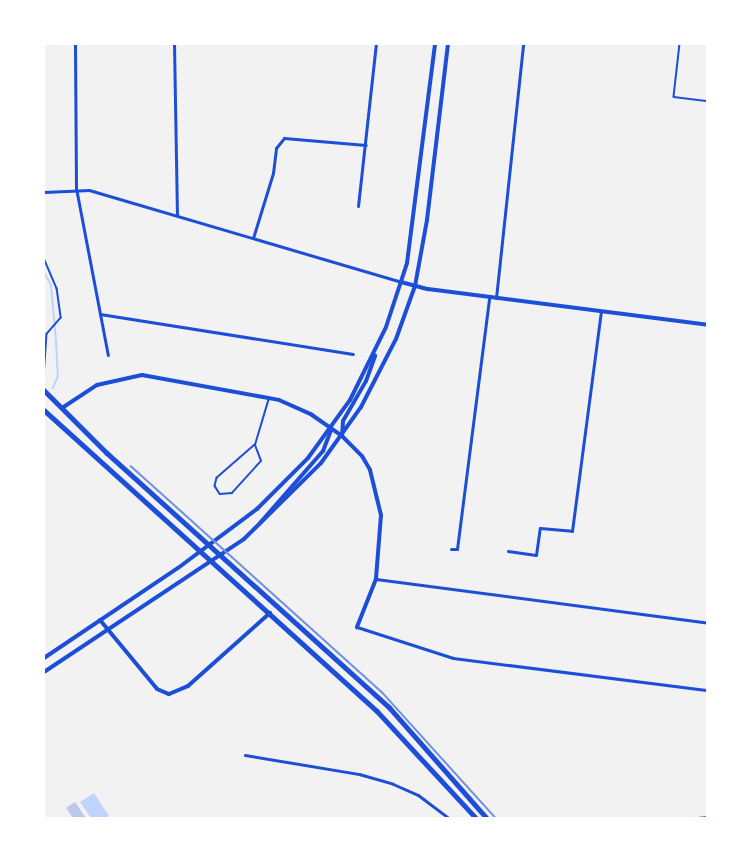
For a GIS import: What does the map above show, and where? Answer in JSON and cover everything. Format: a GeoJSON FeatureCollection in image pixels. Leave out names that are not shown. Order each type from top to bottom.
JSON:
{"type":"FeatureCollection","features":[{"type":"Feature","properties":{"kind":"main road"},"geometry":{"type":"LineString","coordinates":[[44,390],[389,707],[487,819]]}},
{"type":"Feature","properties":{"kind":"main road"},"geometry":{"type":"LineString","coordinates":[[44,410],[377,711],[476,819]]}},
{"type":"Feature","properties":{"kind":"street"},"geometry":{"type":"LineString","coordinates":[[75,44],[76,188],[108,355]]}},
{"type":"Feature","properties":{"kind":"street"},"geometry":{"type":"LineString","coordinates":[[174,44],[177,215]]}},
{"type":"Feature","properties":{"kind":"street"},"geometry":{"type":"LineString","coordinates":[[358,206],[376,44]]}},
{"type":"Feature","properties":{"kind":"street"},"geometry":{"type":"LineString","coordinates":[[342,436],[343,421],[372,370],[375,353],[401,282],[414,218],[435,44]]}},
{"type":"Feature","properties":{"kind":"street"},"geometry":{"type":"LineString","coordinates":[[44,672],[189,578],[244,539],[303,484],[342,436],[383,367],[415,286],[427,220],[448,44]]}},
{"type":"Feature","properties":{"kind":"street"},"geometry":{"type":"LineString","coordinates":[[495,298],[523,44]]}},
{"type":"Feature","properties":{"kind":"street"},"geometry":{"type":"LineString","coordinates":[[253,238],[273,173],[276,148],[284,138],[366,145]]}},
{"type":"Feature","properties":{"kind":"street"},"geometry":{"type":"LineString","coordinates":[[44,192],[76,188],[177,215],[415,286],[489,298],[708,325]]}},
{"type":"Feature","properties":{"kind":"street"},"geometry":{"type":"LineString","coordinates":[[451,549],[457,549],[489,298]]}},
{"type":"Feature","properties":{"kind":"street"},"geometry":{"type":"LineString","coordinates":[[508,551],[536,555],[540,528],[572,531],[601,312]]}},
{"type":"Feature","properties":{"kind":"street"},"geometry":{"type":"LineString","coordinates":[[100,314],[353,354]]}},
{"type":"Feature","properties":{"kind":"street"},"geometry":{"type":"LineString","coordinates":[[44,658],[234,528],[283,485],[331,428],[375,353]]}},
{"type":"Feature","properties":{"kind":"street"},"geometry":{"type":"LineString","coordinates":[[61,408],[97,384],[126,376],[157,377],[269,397],[296,407],[342,436],[362,456],[377,489],[382,539],[376,579],[357,627],[453,658],[708,690]]}},
{"type":"Feature","properties":{"kind":"street"},"geometry":{"type":"LineString","coordinates":[[256,528],[329,443],[331,428]]}},
{"type":"Feature","properties":{"kind":"street"},"geometry":{"type":"LineString","coordinates":[[376,579],[708,623]]}},
{"type":"Feature","properties":{"kind":"street"},"geometry":{"type":"LineString","coordinates":[[100,620],[157,689],[169,694],[188,686],[270,613]]}},
{"type":"Feature","properties":{"kind":"street"},"geometry":{"type":"LineString","coordinates":[[245,755],[359,774],[393,784],[418,795],[448,819]]}},
{"type":"Feature","properties":{"kind":"street"},"geometry":{"type":"LineString","coordinates":[[698,819],[708,817]]}},
{"type":"Feature","properties":{"kind":"lane"},"geometry":{"type":"LineString","coordinates":[[680,44],[674,97],[708,101]]}},
{"type":"Feature","properties":{"kind":"lane"},"geometry":{"type":"LineString","coordinates":[[255,445],[261,461],[232,493],[220,494],[215,486],[217,478],[255,445],[269,397]]}},
{"type":"Feature","properties":{"kind":"path"},"geometry":{"type":"LineString","coordinates":[[44,258],[57,288],[61,318],[47,334],[44,378]]}},
{"type":"Feature","properties":{"kind":"water"},"geometry":{"type":"Polygon","coordinates":[[[94,793],[109,816],[91,818],[80,802],[94,793]]]}},
{"type":"Feature","properties":{"kind":"building"},"geometry":{"type":"Polygon","coordinates":[[[75,802],[86,818],[73,818],[66,808],[75,802]]]}},
{"type":"Feature","properties":{"kind":"waterway"},"geometry":{"type":"LineString","coordinates":[[44,272],[51,285],[56,341],[58,376],[53,388]]}},
{"type":"Feature","properties":{"kind":"tram line"},"geometry":{"type":"LineString","coordinates":[[131,466],[382,692],[496,818]]}}]}
